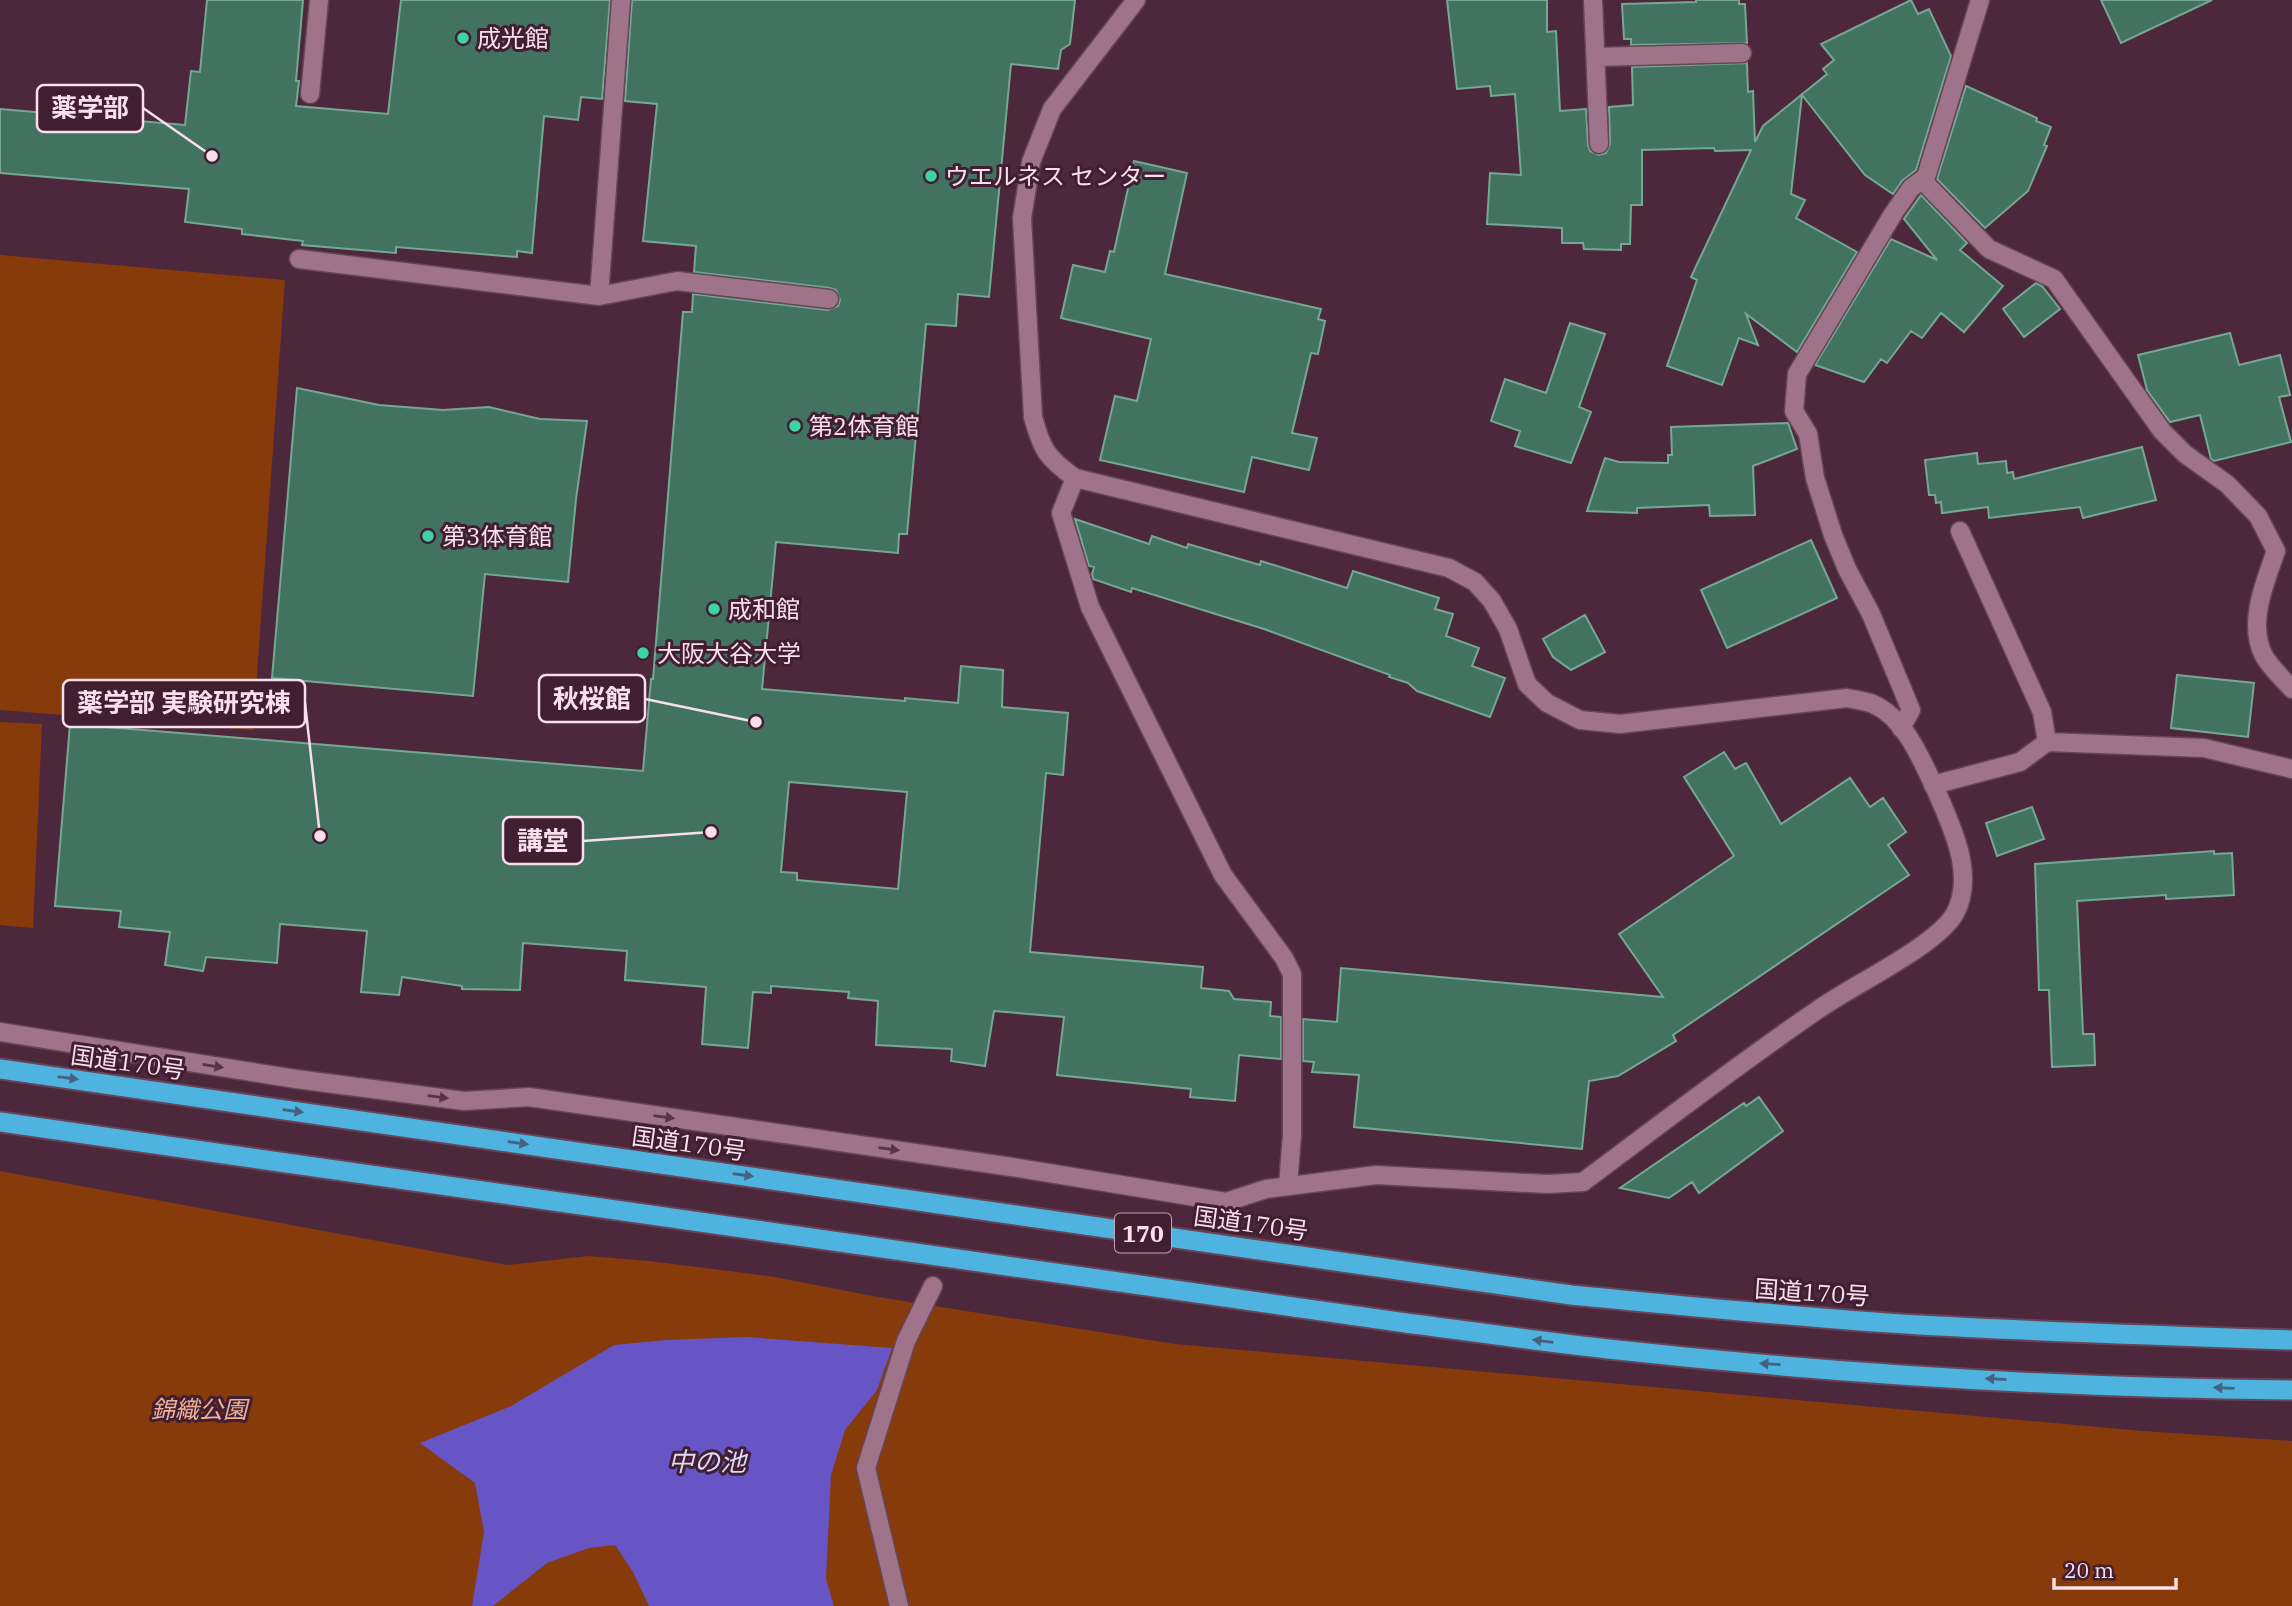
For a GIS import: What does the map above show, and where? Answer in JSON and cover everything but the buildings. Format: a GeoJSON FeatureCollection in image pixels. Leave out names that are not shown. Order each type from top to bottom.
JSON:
{"type":"FeatureCollection","features":[{"type":"Feature","properties":{"kind":"highway","name":"国道170号"},"geometry":{"type":"LineString","coordinates":[[0,1069],[1571,1295],[1919,1325],[2292,1340]]}},
{"type":"Feature","properties":{"kind":"highway","name":"170"},"geometry":{"type":"LineString","coordinates":[[0,1122],[1400,1322],[1608,1349],[1774,1364],[2044,1382],[2292,1390]]}},
{"type":"Feature","properties":{"kind":"street"},"geometry":{"type":"LineString","coordinates":[[310,94],[319,0]]}},
{"type":"Feature","properties":{"kind":"street"},"geometry":{"type":"LineString","coordinates":[[599,296],[621,0]]}},
{"type":"Feature","properties":{"kind":"street"},"geometry":{"type":"LineString","coordinates":[[0,1032],[296,1079],[464,1101],[529,1097],[1012,1167],[1226,1202],[1266,1189],[1376,1175],[1547,1184],[1583,1182],[1820,1008],[1932,938],[1954,915],[1962,890],[1961,858],[1952,827],[1922,760],[1897,722],[1874,705],[1847,698],[1620,724],[1580,720],[1547,703],[1527,684],[1508,629],[1492,601],[1475,582],[1449,568],[1075,478],[1052,462],[1040,442],[1033,417],[1022,218],[1031,162],[1052,109],[1136,0]]}},
{"type":"Feature","properties":{"kind":"street"},"geometry":{"type":"LineString","coordinates":[[1593,0],[1599,145]]}},
{"type":"Feature","properties":{"kind":"street"},"geometry":{"type":"LineString","coordinates":[[1901,728],[1911,710],[1871,614],[1847,569],[1833,535],[1815,478],[1808,434],[1794,411],[1797,374],[1893,214],[1911,188],[1926,177],[1980,0]]}},
{"type":"Feature","properties":{"kind":"street"},"geometry":{"type":"LineString","coordinates":[[1596,57],[1742,54]]}},
{"type":"Feature","properties":{"kind":"street"},"geometry":{"type":"LineString","coordinates":[[1922,180],[1989,249],[2054,279],[2162,431],[2185,454],[2227,484],[2258,516],[2276,551],[2258,615],[2258,640],[2264,657],[2292,689]]}},
{"type":"Feature","properties":{"kind":"street"},"geometry":{"type":"LineString","coordinates":[[299,259],[599,296],[677,281],[829,299]]}},
{"type":"Feature","properties":{"kind":"street"},"geometry":{"type":"LineString","coordinates":[[1075,478],[1061,513],[1090,607],[1223,875],[1284,958],[1292,974],[1292,1135],[1288,1186]]}},
{"type":"Feature","properties":{"kind":"street"},"geometry":{"type":"LineString","coordinates":[[1960,531],[2042,712],[2046,742]]}},
{"type":"Feature","properties":{"kind":"street"},"geometry":{"type":"LineString","coordinates":[[1933,785],[2020,762],[2046,742],[2204,748],[2292,769]]}},
{"type":"Feature","properties":{"kind":"street"},"geometry":{"type":"LineString","coordinates":[[899,1606],[866,1468],[906,1341],[933,1286]]}},
{"type":"Feature","properties":{"kind":"green space"},"geometry":{"type":"Polygon","coordinates":[[[0,255],[285,280],[253,730],[0,710],[0,255]]]}},
{"type":"Feature","properties":{"kind":"green space"},"geometry":{"type":"Polygon","coordinates":[[[0,722],[42,724],[33,928],[0,925],[0,722]]]}},
{"type":"Feature","properties":{"kind":"green space","name":"錦織公園"},"geometry":{"type":"Polygon","coordinates":[[[0,1171],[507,1265],[589,1256],[649,1261],[769,1276],[878,1297],[1175,1344],[2143,1431],[2292,1441],[2292,1606],[0,1606],[0,1171]]]}},
{"type":"Feature","properties":{"kind":"water","name":"中の池"},"geometry":{"type":"Polygon","coordinates":[[[746,1337],[892,1348],[877,1390],[845,1430],[831,1475],[826,1579],[834,1606],[649,1606],[633,1572],[615,1545],[589,1548],[547,1563],[493,1606],[472,1606],[484,1532],[475,1483],[420,1443],[511,1406],[614,1345],[746,1337]]]}},
{"type":"Feature","properties":{"kind":"place","name":"成光館"},"geometry":{"type":"Point","coordinates":[463,38]}},
{"type":"Feature","properties":{"kind":"place","name":"薬学部"},"geometry":{"type":"Point","coordinates":[212,156]}},
{"type":"Feature","properties":{"kind":"place","name":"ウエルネス センター"},"geometry":{"type":"Point","coordinates":[931,176]}},
{"type":"Feature","properties":{"kind":"place","name":"第2体育館"},"geometry":{"type":"Point","coordinates":[795,426]}},
{"type":"Feature","properties":{"kind":"place","name":"第3体育館"},"geometry":{"type":"Point","coordinates":[428,536]}},
{"type":"Feature","properties":{"kind":"place","name":"成和館"},"geometry":{"type":"Point","coordinates":[714,609]}},
{"type":"Feature","properties":{"kind":"place","name":"大阪大谷大学"},"geometry":{"type":"Point","coordinates":[643,653]}},
{"type":"Feature","properties":{"kind":"place","name":"秋桜館"},"geometry":{"type":"Point","coordinates":[756,722]}},
{"type":"Feature","properties":{"kind":"place","name":"講堂"},"geometry":{"type":"Point","coordinates":[711,832]}},
{"type":"Feature","properties":{"kind":"place","name":"薬学部 実験研究棟"},"geometry":{"type":"Point","coordinates":[320,836]}}]}
